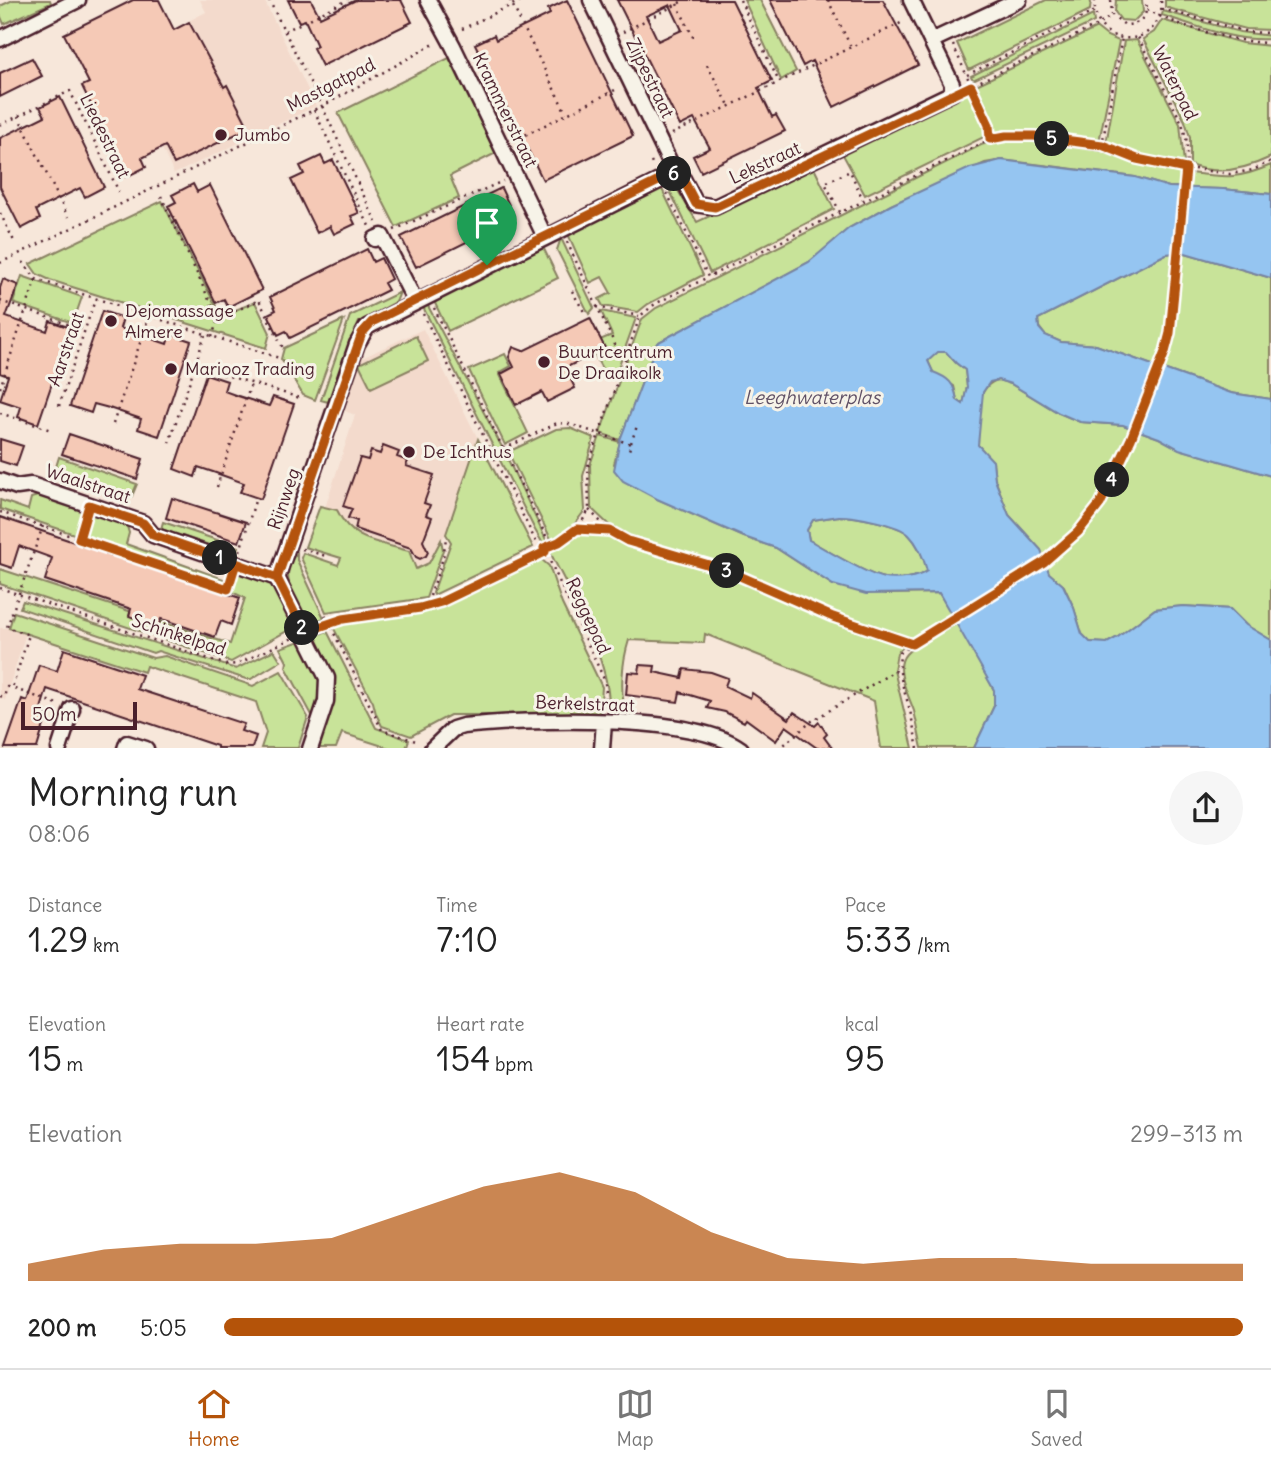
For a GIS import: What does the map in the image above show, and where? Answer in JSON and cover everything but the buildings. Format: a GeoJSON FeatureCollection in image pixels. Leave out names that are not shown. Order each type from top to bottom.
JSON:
{"type":"FeatureCollection","features":[{"type":"Feature","properties":{"kind":"street"},"geometry":{"type":"LineString","coordinates":[[0,39],[79,0]]}},
{"type":"Feature","properties":{"kind":"street","name":"Krammerstraat"},"geometry":{"type":"LineString","coordinates":[[428,0],[545,237]]}},
{"type":"Feature","properties":{"kind":"street","name":"Zijpestraat"},"geometry":{"type":"LineString","coordinates":[[591,0],[675,173]]}},
{"type":"Feature","properties":{"kind":"street"},"geometry":{"type":"LineString","coordinates":[[911,0],[952,84],[952,93]]}},
{"type":"Feature","properties":{"kind":"street"},"geometry":{"type":"LineString","coordinates":[[931,41],[1019,0]]}},
{"type":"Feature","properties":{"kind":"street","name":"Lekstraat"},"geometry":{"type":"LineString","coordinates":[[675,173],[683,179],[696,204],[715,207],[952,93]]}},
{"type":"Feature","properties":{"kind":"street"},"geometry":{"type":"LineString","coordinates":[[430,298],[675,173]]}},
{"type":"Feature","properties":{"kind":"street"},"geometry":{"type":"LineString","coordinates":[[379,237],[415,301]]}},
{"type":"Feature","properties":{"kind":"street","name":"Rijnweg"},"geometry":{"type":"LineString","coordinates":[[277,578],[362,333],[372,322],[415,301],[430,298]]}},
{"type":"Feature","properties":{"kind":"street","name":"Waalstraat"},"geometry":{"type":"LineString","coordinates":[[0,481],[17,488],[31,485],[143,523],[153,535],[277,578]]}},
{"type":"Feature","properties":{"kind":"street"},"geometry":{"type":"LineString","coordinates":[[277,578],[319,659],[328,685],[326,701],[310,748]]}},
{"type":"Feature","properties":{"kind":"street"},"geometry":{"type":"LineString","coordinates":[[59,748],[67,708]]}},
{"type":"Feature","properties":{"kind":"street","name":"Berkelstraat"},"geometry":{"type":"LineString","coordinates":[[433,748],[446,734],[463,726],[555,720],[678,728],[719,738],[741,748]]}},
{"type":"Feature","properties":{"kind":"street"},"geometry":{"type":"LineString","coordinates":[[602,748],[604,722]]}},
{"type":"Feature","properties":{"kind":"street"},"geometry":{"type":"LineString","coordinates":[[125,748],[127,743],[146,748]]}},
{"type":"Feature","properties":{"kind":"path"},"geometry":{"type":"LineString","coordinates":[[269,0],[322,106],[379,237]]}},
{"type":"Feature","properties":{"kind":"path","name":"Mastgatpad"},"geometry":{"type":"LineString","coordinates":[[0,263],[322,106],[447,36],[512,2],[522,0]]}},
{"type":"Feature","properties":{"kind":"path"},"geometry":{"type":"LineString","coordinates":[[610,39],[685,0]]}},
{"type":"Feature","properties":{"kind":"path"},"geometry":{"type":"LineString","coordinates":[[740,0],[779,82]]}},
{"type":"Feature","properties":{"kind":"path"},"geometry":{"type":"LineString","coordinates":[[828,0],[851,47]]}},
{"type":"Feature","properties":{"kind":"path"},"geometry":{"type":"LineString","coordinates":[[1095,0],[1095,11],[1100,24],[1109,33],[1122,38],[1138,37],[1153,28],[1160,17],[1161,0]]}},
{"type":"Feature","properties":{"kind":"path"},"geometry":{"type":"LineString","coordinates":[[1111,0],[1112,15],[1120,23],[1130,25],[1140,21],[1147,10],[1146,0]]}},
{"type":"Feature","properties":{"kind":"path"},"geometry":{"type":"LineString","coordinates":[[285,31],[346,1]]}},
{"type":"Feature","properties":{"kind":"path"},"geometry":{"type":"LineString","coordinates":[[512,2],[566,114]]}},
{"type":"Feature","properties":{"kind":"path"},"geometry":{"type":"LineString","coordinates":[[677,4],[694,39]]}},
{"type":"Feature","properties":{"kind":"path"},"geometry":{"type":"LineString","coordinates":[[1161,9],[1248,32],[1271,33]]}},
{"type":"Feature","properties":{"kind":"path"},"geometry":{"type":"LineString","coordinates":[[1147,10],[1160,17],[1248,42],[1271,43]]}},
{"type":"Feature","properties":{"kind":"path"},"geometry":{"type":"LineString","coordinates":[[967,75],[1095,11]]}},
{"type":"Feature","properties":{"kind":"path"},"geometry":{"type":"LineString","coordinates":[[659,140],[918,15]]}},
{"type":"Feature","properties":{"kind":"path"},"geometry":{"type":"LineString","coordinates":[[952,93],[1100,24],[1112,15]]}},
{"type":"Feature","properties":{"kind":"path","name":"Waterpad"},"geometry":{"type":"LineString","coordinates":[[912,644],[1044,562],[1078,532],[1100,504],[1131,439],[1165,352],[1170,333],[1178,258],[1186,142],[1182,123],[1138,37]]}},
{"type":"Feature","properties":{"kind":"path"},"geometry":{"type":"LineString","coordinates":[[1102,145],[1122,38]]}},
{"type":"Feature","properties":{"kind":"path"},"geometry":{"type":"LineString","coordinates":[[953,44],[989,125],[990,139]]}},
{"type":"Feature","properties":{"kind":"path"},"geometry":{"type":"LineString","coordinates":[[707,65],[729,106]]}},
{"type":"Feature","properties":{"kind":"path"},"geometry":{"type":"LineString","coordinates":[[500,147],[631,82]]}},
{"type":"Feature","properties":{"kind":"path","name":"Liedestraat"},"geometry":{"type":"LineString","coordinates":[[18,116],[70,91],[119,192]]}},
{"type":"Feature","properties":{"kind":"path"},"geometry":{"type":"LineString","coordinates":[[314,110],[379,237]]}},
{"type":"Feature","properties":{"kind":"path"},"geometry":{"type":"LineString","coordinates":[[0,125],[18,116],[68,217]]}},
{"type":"Feature","properties":{"kind":"path"},"geometry":{"type":"LineString","coordinates":[[610,531],[577,529],[589,510],[588,466],[640,316],[655,304],[990,139],[1034,136],[1102,145],[1137,159],[1230,174],[1244,172],[1271,161]]}},
{"type":"Feature","properties":{"kind":"path"},"geometry":{"type":"LineString","coordinates":[[651,162],[709,276]]}},
{"type":"Feature","properties":{"kind":"path"},"geometry":{"type":"LineString","coordinates":[[838,212],[825,183],[827,182],[850,171],[863,200]]}},
{"type":"Feature","properties":{"kind":"path"},"geometry":{"type":"LineString","coordinates":[[379,237],[515,175]]}},
{"type":"Feature","properties":{"kind":"path"},"geometry":{"type":"LineString","coordinates":[[161,196],[218,319],[212,337]]}},
{"type":"Feature","properties":{"kind":"path"},"geometry":{"type":"LineString","coordinates":[[0,214],[15,243]]}},
{"type":"Feature","properties":{"kind":"path"},"geometry":{"type":"LineString","coordinates":[[564,236],[623,362]]}},
{"type":"Feature","properties":{"kind":"path"},"geometry":{"type":"LineString","coordinates":[[23,262],[36,279],[279,358]]}},
{"type":"Feature","properties":{"kind":"path"},"geometry":{"type":"LineString","coordinates":[[0,388],[36,279]]}},
{"type":"Feature","properties":{"kind":"path"},"geometry":{"type":"LineString","coordinates":[[572,291],[586,315]]}},
{"type":"Feature","properties":{"kind":"path"},"geometry":{"type":"LineString","coordinates":[[430,298],[551,545]]}},
{"type":"Feature","properties":{"kind":"path","name":"Aarstraat"},"geometry":{"type":"LineString","coordinates":[[59,407],[95,299]]}},
{"type":"Feature","properties":{"kind":"path"},"geometry":{"type":"LineString","coordinates":[[0,300],[85,330]]}},
{"type":"Feature","properties":{"kind":"path"},"geometry":{"type":"LineString","coordinates":[[218,319],[259,300],[283,348]]}},
{"type":"Feature","properties":{"kind":"path","name":"Reggepad"},"geometry":{"type":"LineString","coordinates":[[415,301],[526,523],[537,544],[545,550],[603,677],[606,687],[604,722]]}},
{"type":"Feature","properties":{"kind":"path"},"geometry":{"type":"LineString","coordinates":[[597,307],[640,316]]}},
{"type":"Feature","properties":{"kind":"path"},"geometry":{"type":"LineString","coordinates":[[113,424],[149,316]]}},
{"type":"Feature","properties":{"kind":"path"},"geometry":{"type":"LineString","coordinates":[[169,443],[205,335]]}},
{"type":"Feature","properties":{"kind":"path"},"geometry":{"type":"LineString","coordinates":[[195,365],[300,398]]}},
{"type":"Feature","properties":{"kind":"path"},"geometry":{"type":"LineString","coordinates":[[217,488],[251,383]]}},
{"type":"Feature","properties":{"kind":"path"},"geometry":{"type":"LineString","coordinates":[[0,413],[51,430]]}},
{"type":"Feature","properties":{"kind":"path"},"geometry":{"type":"LineString","coordinates":[[503,449],[556,423],[569,424],[631,444]]}},
{"type":"Feature","properties":{"kind":"path"},"geometry":{"type":"LineString","coordinates":[[629,450],[637,426]]}},
{"type":"Feature","properties":{"kind":"path"},"geometry":{"type":"LineString","coordinates":[[0,512],[228,589],[255,500]]}},
{"type":"Feature","properties":{"kind":"path"},"geometry":{"type":"LineString","coordinates":[[79,539],[89,505]]}},
{"type":"Feature","properties":{"kind":"path"},"geometry":{"type":"LineString","coordinates":[[589,510],[610,531],[628,541],[726,570],[833,617],[912,644]]}},
{"type":"Feature","properties":{"kind":"path"},"geometry":{"type":"LineString","coordinates":[[12,688],[29,635],[7,627],[43,526]]}},
{"type":"Feature","properties":{"kind":"path","name":"Schinkelpad"},"geometry":{"type":"LineString","coordinates":[[0,588],[232,666],[304,632],[328,624],[357,616],[420,608],[441,602],[545,550],[577,529]]}},
{"type":"Feature","properties":{"kind":"path"},"geometry":{"type":"LineString","coordinates":[[430,596],[443,558],[446,538]]}},
{"type":"Feature","properties":{"kind":"path","name":"Rijnweg"},"geometry":{"type":"LineString","coordinates":[[302,549],[326,556]]}},
{"type":"Feature","properties":{"kind":"path"},"geometry":{"type":"LineString","coordinates":[[325,615],[382,730],[433,748]]}},
{"type":"Feature","properties":{"kind":"path"},"geometry":{"type":"LineString","coordinates":[[912,644],[900,653],[898,668],[918,748]]}},
{"type":"Feature","properties":{"kind":"path"},"geometry":{"type":"LineString","coordinates":[[779,748],[812,721],[898,668]]}},
{"type":"Feature","properties":{"kind":"path"},"geometry":{"type":"LineString","coordinates":[[0,696],[4,697],[7,687],[67,708]]}},
{"type":"Feature","properties":{"kind":"shaded area"},"geometry":{"type":"Polygon","coordinates":[[[200,0],[264,0],[316,106],[174,174],[119,57],[206,12],[200,0]]]}},
{"type":"Feature","properties":{"kind":"shaded area","name":"De Ichthus"},"geometry":{"type":"Polygon","coordinates":[[[423,329],[478,439],[446,534],[429,563],[416,570],[409,551],[356,535],[342,521],[337,510],[325,508],[355,415],[345,411],[358,360],[423,329]]]}},
{"type":"Feature","properties":{"kind":"shaded area"},"geometry":{"type":"Polygon","coordinates":[[[0,628],[26,633],[5,700],[0,698],[0,628]]]}},
{"type":"Feature","properties":{"kind":"green space"},"geometry":{"type":"Polygon","coordinates":[[[13,0],[50,0],[51,3],[4,24],[0,6],[13,0]]]}},
{"type":"Feature","properties":{"kind":"green space"},"geometry":{"type":"Polygon","coordinates":[[[744,0],[760,0],[796,71],[781,80],[744,0]]]}},
{"type":"Feature","properties":{"kind":"green space"},"geometry":{"type":"Polygon","coordinates":[[[1046,0],[1091,0],[1090,10],[969,70],[957,43],[1046,0]]]}},
{"type":"Feature","properties":{"kind":"green space"},"geometry":{"type":"Polygon","coordinates":[[[1116,0],[1142,0],[1143,12],[1134,21],[1121,20],[1115,12],[1116,0]]]}},
{"type":"Feature","properties":{"kind":"green space"},"geometry":{"type":"Polygon","coordinates":[[[1165,0],[1271,0],[1271,30],[1246,29],[1175,10],[1165,7],[1165,0]]]}},
{"type":"Feature","properties":{"kind":"green space"},"geometry":{"type":"Polygon","coordinates":[[[1163,11],[1240,32],[1271,36],[1271,39],[1243,38],[1216,32],[1162,15],[1163,11]]]}},
{"type":"Feature","properties":{"kind":"green space"},"geometry":{"type":"Polygon","coordinates":[[[1093,15],[1094,22],[973,80],[971,76],[1093,15]]]}},
{"type":"Feature","properties":{"kind":"green space"},"geometry":{"type":"Polygon","coordinates":[[[1162,20],[1242,43],[1271,46],[1271,157],[1231,170],[1211,170],[1190,165],[1190,137],[1185,121],[1143,39],[1154,32],[1162,20]]]}},
{"type":"Feature","properties":{"kind":"green space"},"geometry":{"type":"Polygon","coordinates":[[[1097,28],[1119,41],[1099,142],[1039,132],[993,134],[992,122],[974,86],[1097,28]]]}},
{"type":"Feature","properties":{"kind":"green space"},"geometry":{"type":"Polygon","coordinates":[[[1137,40],[1180,124],[1184,163],[1131,154],[1106,144],[1124,41],[1137,40]]]}},
{"type":"Feature","properties":{"kind":"green space"},"geometry":{"type":"Polygon","coordinates":[[[449,58],[496,153],[450,176],[459,198],[396,227],[338,113],[449,58]]]}},
{"type":"Feature","properties":{"kind":"green space"},"geometry":{"type":"Polygon","coordinates":[[[970,90],[985,122],[986,136],[865,195],[841,151],[970,90]]]}},
{"type":"Feature","properties":{"kind":"green space"},"geometry":{"type":"Polygon","coordinates":[[[1020,138],[1104,151],[1138,163],[1183,172],[1184,187],[1169,187],[1135,177],[1002,160],[985,163],[891,205],[849,228],[811,261],[657,343],[620,440],[600,433],[642,319],[656,308],[981,145],[1020,138]]]}},
{"type":"Feature","properties":{"kind":"green space"},"geometry":{"type":"Polygon","coordinates":[[[1271,165],[1271,194],[1187,188],[1189,173],[1230,176],[1271,165]]]}},
{"type":"Feature","properties":{"kind":"green space"},"geometry":{"type":"Polygon","coordinates":[[[814,168],[834,209],[710,273],[667,185],[674,184],[697,222],[814,168]]]}},
{"type":"Feature","properties":{"kind":"green space"},"geometry":{"type":"Polygon","coordinates":[[[661,187],[703,275],[638,312],[603,306],[599,299],[611,293],[602,277],[590,283],[568,234],[661,187]]]}},
{"type":"Feature","properties":{"kind":"green space"},"geometry":{"type":"Polygon","coordinates":[[[162,201],[221,316],[255,302],[270,333],[266,348],[50,280],[37,274],[30,264],[162,201]]]}},
{"type":"Feature","properties":{"kind":"green space"},"geometry":{"type":"Polygon","coordinates":[[[561,238],[594,308],[589,314],[557,250],[561,238]]]}},
{"type":"Feature","properties":{"kind":"green space"},"geometry":{"type":"Polygon","coordinates":[[[542,245],[558,278],[448,331],[433,299],[542,245]]]}},
{"type":"Feature","properties":{"kind":"green space"},"geometry":{"type":"Polygon","coordinates":[[[1182,252],[1271,278],[1271,399],[1231,393],[1096,345],[1061,342],[1045,335],[1039,327],[1038,319],[1166,254],[1182,252]]]}},
{"type":"Feature","properties":{"kind":"green space"},"geometry":{"type":"Polygon","coordinates":[[[22,276],[82,297],[73,323],[13,303],[22,276]]]}},
{"type":"Feature","properties":{"kind":"green space"},"geometry":{"type":"Polygon","coordinates":[[[400,292],[396,302],[359,322],[328,402],[321,400],[350,316],[400,292]]]}},
{"type":"Feature","properties":{"kind":"green space"},"geometry":{"type":"Polygon","coordinates":[[[427,304],[503,449],[549,546],[542,542],[535,530],[423,307],[427,304]]]}},
{"type":"Feature","properties":{"kind":"green space"},"geometry":{"type":"Polygon","coordinates":[[[601,311],[636,318],[614,379],[607,378],[594,354],[605,348],[600,340],[612,335],[601,311]]]}},
{"type":"Feature","properties":{"kind":"green space"},"geometry":{"type":"Polygon","coordinates":[[[344,320],[315,400],[303,395],[281,359],[284,348],[344,320]]]}},
{"type":"Feature","properties":{"kind":"green space"},"geometry":{"type":"Polygon","coordinates":[[[416,336],[428,361],[371,388],[359,364],[416,336]]]}},
{"type":"Feature","properties":{"kind":"green space"},"geometry":{"type":"Polygon","coordinates":[[[938,351],[946,352],[965,370],[967,387],[963,404],[957,400],[954,386],[933,372],[928,361],[938,351]]]}},
{"type":"Feature","properties":{"kind":"green space"},"geometry":{"type":"Polygon","coordinates":[[[505,354],[511,366],[499,373],[528,433],[505,445],[469,370],[505,354]]]}},
{"type":"Feature","properties":{"kind":"green space"},"geometry":{"type":"Polygon","coordinates":[[[998,380],[1011,384],[1059,413],[1080,422],[1123,425],[1180,449],[1271,476],[1271,640],[1246,625],[1230,609],[1183,606],[1155,609],[1107,643],[1090,642],[1082,634],[1064,586],[1049,573],[1041,550],[1009,515],[995,479],[993,462],[978,445],[981,398],[984,390],[998,380]]]}},
{"type":"Feature","properties":{"kind":"green space"},"geometry":{"type":"Polygon","coordinates":[[[570,428],[594,438],[583,476],[585,510],[570,530],[552,541],[508,452],[556,429],[570,428]]]}},
{"type":"Feature","properties":{"kind":"green space"},"geometry":{"type":"Polygon","coordinates":[[[600,436],[620,442],[614,464],[657,499],[776,548],[833,585],[887,594],[939,593],[953,616],[912,640],[833,614],[725,566],[630,537],[610,526],[591,508],[590,465],[600,436]]]}},
{"type":"Feature","properties":{"kind":"green space"},"geometry":{"type":"Polygon","coordinates":[[[478,439],[533,547],[434,595],[451,542],[446,534],[478,439]]]}},
{"type":"Feature","properties":{"kind":"green space"},"geometry":{"type":"Polygon","coordinates":[[[59,457],[137,484],[132,496],[55,470],[59,457]]]}},
{"type":"Feature","properties":{"kind":"green space"},"geometry":{"type":"Polygon","coordinates":[[[41,495],[126,523],[129,533],[126,544],[226,580],[225,585],[0,509],[0,500],[28,510],[31,498],[41,495]]]}},
{"type":"Feature","properties":{"kind":"green space"},"geometry":{"type":"Polygon","coordinates":[[[320,506],[337,510],[343,521],[358,535],[409,551],[416,569],[429,563],[441,540],[443,550],[426,598],[326,612],[301,558],[303,553],[338,565],[341,558],[305,547],[320,506]]]}},
{"type":"Feature","properties":{"kind":"green space"},"geometry":{"type":"Polygon","coordinates":[[[839,516],[876,521],[904,531],[918,547],[928,571],[907,578],[884,578],[857,567],[809,540],[807,530],[813,520],[839,516]]]}},
{"type":"Feature","properties":{"kind":"green space"},"geometry":{"type":"Polygon","coordinates":[[[163,522],[238,547],[236,554],[161,529],[163,522]]]}},
{"type":"Feature","properties":{"kind":"green space"},"geometry":{"type":"Polygon","coordinates":[[[579,532],[608,534],[625,543],[722,573],[811,611],[907,643],[897,653],[894,670],[913,748],[881,748],[874,701],[705,634],[704,643],[629,640],[622,678],[627,716],[615,716],[615,707],[609,706],[603,667],[596,647],[549,550],[579,532]]]}},
{"type":"Feature","properties":{"kind":"green space"},"geometry":{"type":"Polygon","coordinates":[[[297,553],[297,560],[324,618],[308,624],[294,598],[288,579],[291,561],[297,553]]]}},
{"type":"Feature","properties":{"kind":"green space"},"geometry":{"type":"Polygon","coordinates":[[[541,559],[549,566],[562,604],[602,687],[600,715],[450,715],[411,736],[382,726],[373,702],[333,627],[342,622],[368,617],[439,608],[541,559]]]}},
{"type":"Feature","properties":{"kind":"green space"},"geometry":{"type":"Polygon","coordinates":[[[0,569],[230,644],[245,598],[230,591],[238,569],[270,583],[294,627],[231,662],[0,584],[0,569]]]}},
{"type":"Feature","properties":{"kind":"green space"},"geometry":{"type":"Polygon","coordinates":[[[23,601],[236,669],[274,650],[281,661],[251,679],[246,679],[158,651],[153,653],[20,608],[23,601]]]}},
{"type":"Feature","properties":{"kind":"green space"},"geometry":{"type":"Polygon","coordinates":[[[14,612],[153,658],[165,656],[253,686],[281,671],[308,717],[298,748],[261,748],[266,733],[256,702],[146,666],[144,672],[9,628],[14,612]]]}},
{"type":"Feature","properties":{"kind":"green space"},"geometry":{"type":"Polygon","coordinates":[[[957,622],[994,690],[994,706],[974,748],[922,748],[914,711],[903,682],[902,660],[917,644],[957,622]]]}},
{"type":"Feature","properties":{"kind":"green space"},"geometry":{"type":"Polygon","coordinates":[[[327,631],[376,728],[409,740],[406,748],[389,748],[342,733],[336,748],[318,748],[334,694],[331,673],[324,654],[312,637],[327,631]]]}},
{"type":"Feature","properties":{"kind":"green space"},"geometry":{"type":"Polygon","coordinates":[[[303,640],[321,685],[313,717],[286,667],[287,662],[280,648],[303,640]]]}},
{"type":"Feature","properties":{"kind":"water","name":"Leeghwaterplas"},"geometry":{"type":"Polygon","coordinates":[[[1001,160],[1135,177],[1169,187],[1271,194],[1271,278],[1182,252],[1166,254],[1038,319],[1039,328],[1045,335],[1061,342],[1096,345],[1231,393],[1271,399],[1271,476],[1179,449],[1159,438],[1123,425],[1080,422],[1059,413],[1011,384],[998,380],[990,382],[983,392],[978,445],[993,461],[995,480],[1009,515],[1041,550],[1049,573],[1063,585],[1082,634],[1090,642],[1107,643],[1155,609],[1183,606],[1230,609],[1246,625],[1271,640],[1271,748],[974,748],[994,706],[994,690],[939,593],[866,594],[833,585],[776,548],[657,499],[623,481],[614,470],[620,440],[657,343],[809,262],[849,228],[970,168],[1001,160]],[[938,352],[928,361],[933,372],[950,382],[957,400],[963,404],[967,387],[965,370],[946,352],[938,352]],[[839,516],[813,520],[807,530],[809,540],[857,567],[884,578],[907,578],[927,571],[918,547],[904,531],[876,521],[839,516]]]}},
{"type":"Feature","properties":{"kind":"place","name":"Jumbo"},"geometry":{"type":"Point","coordinates":[221,135]}},
{"type":"Feature","properties":{"kind":"place","name":"Dejomassage Almere"},"geometry":{"type":"Point","coordinates":[111,321]}},
{"type":"Feature","properties":{"kind":"place","name":"Buurtcentrum De Draaikolk"},"geometry":{"type":"Point","coordinates":[544,362]}},
{"type":"Feature","properties":{"kind":"place","name":"Mariooz Trading"},"geometry":{"type":"Point","coordinates":[171,369]}},
{"type":"Feature","properties":{"kind":"place","name":"De Ichthus"},"geometry":{"type":"Point","coordinates":[409,452]}},
{"type":"Feature","properties":{"kind":"route"},"geometry":{"type":"LineString","coordinates":[[487,265],[372,322],[362,333],[277,578],[263,573],[153,535],[143,523],[89,505],[79,539],[228,589],[236,563],[277,578],[304,632],[343,619],[420,608],[441,602],[545,552],[544,548],[559,542],[577,529],[610,531],[628,541],[726,570],[833,617],[912,644],[1044,562],[1078,532],[1100,504],[1131,439],[1170,333],[1186,169],[1137,159],[1102,145],[1034,136],[990,139],[989,125],[971,86],[715,207],[696,204],[683,179],[675,173],[487,265]]}}]}
